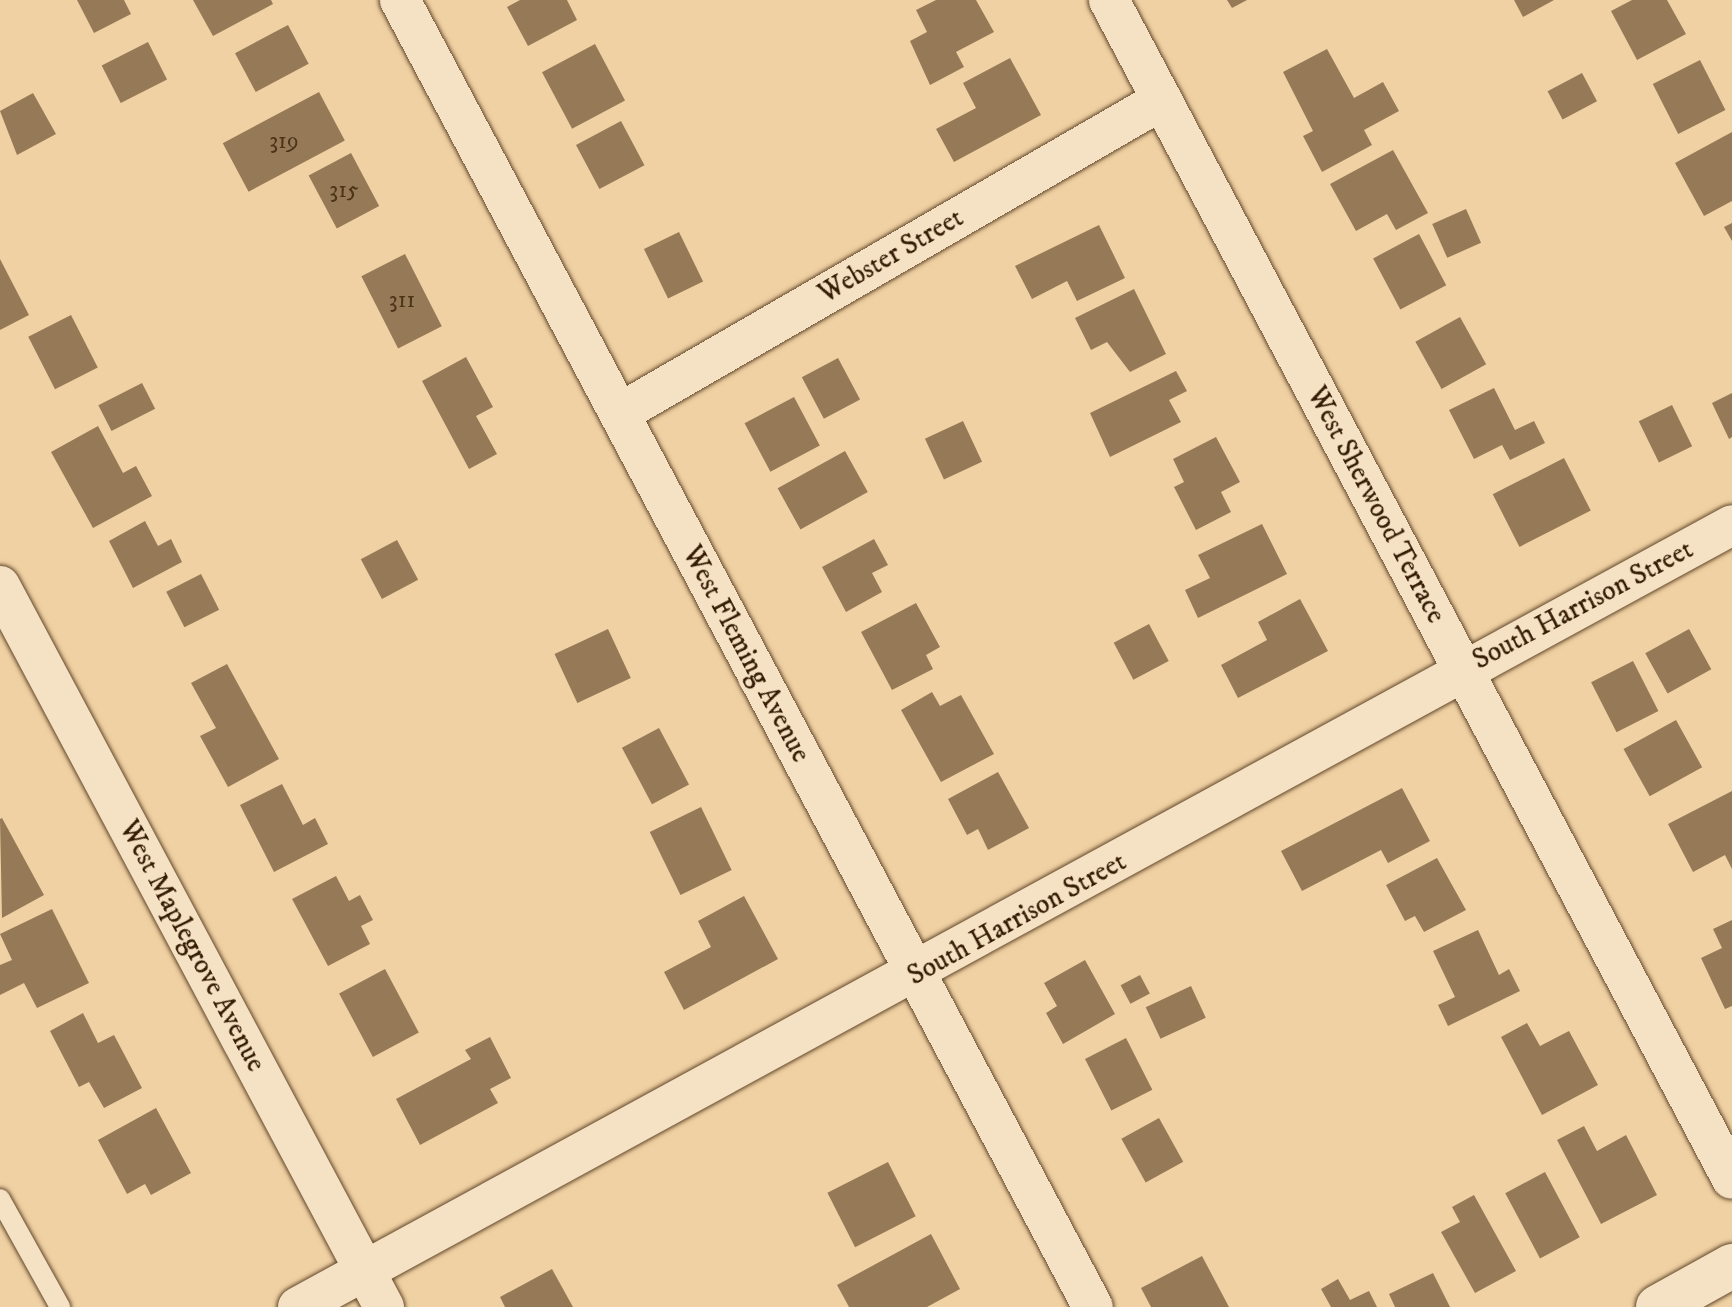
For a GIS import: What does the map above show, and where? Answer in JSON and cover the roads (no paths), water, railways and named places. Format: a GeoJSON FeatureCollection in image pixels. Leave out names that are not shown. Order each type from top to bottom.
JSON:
{"type":"FeatureCollection","features":[{"type":"Feature","properties":{"kind":"street","name":"West Fleming Avenue"},"geometry":{"type":"LineString","coordinates":[[400,0],[1093,1307]]}},
{"type":"Feature","properties":{"kind":"street","name":"West Sherwood Terrace"},"geometry":{"type":"LineString","coordinates":[[1109,0],[1732,1179]]}},
{"type":"Feature","properties":{"kind":"street","name":"Webster Street"},"geometry":{"type":"LineString","coordinates":[[620,413],[1162,100]]}},
{"type":"Feature","properties":{"kind":"street","name":"South Harrison Street"},"geometry":{"type":"LineString","coordinates":[[298,1307],[916,976],[1463,670],[1732,525]]}},
{"type":"Feature","properties":{"kind":"street","name":"West Maplegrove Avenue"},"geometry":{"type":"LineString","coordinates":[[0,586],[384,1307]]}},
{"type":"Feature","properties":{"kind":"street"},"geometry":{"type":"LineString","coordinates":[[1658,1307],[1732,1266]]}},
{"type":"Feature","properties":{"kind":"lane"},"geometry":{"type":"LineString","coordinates":[[0,1199],[60,1307]]}}]}
